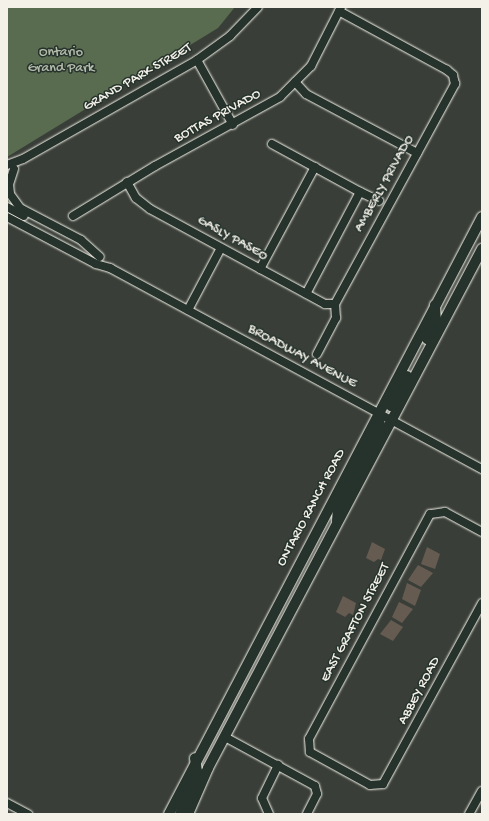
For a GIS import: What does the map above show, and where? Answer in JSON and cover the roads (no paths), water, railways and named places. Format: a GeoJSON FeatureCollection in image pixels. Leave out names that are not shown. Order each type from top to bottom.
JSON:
{"type":"FeatureCollection","features":[{"type":"Feature","properties":{"kind":"main road","name":"ONTARIO RANCH ROAD"},"geometry":{"type":"LineString","coordinates":[[168,814],[195,758],[482,217]]}},
{"type":"Feature","properties":{"kind":"main road","name":"ONTARIO RANCH ROAD"},"geometry":{"type":"LineString","coordinates":[[188,814],[225,737],[482,249]]}},
{"type":"Feature","properties":{"kind":"main road"},"geometry":{"type":"LineString","coordinates":[[392,420],[388,412],[436,321],[435,305]]}},
{"type":"Feature","properties":{"kind":"main road"},"geometry":{"type":"LineString","coordinates":[[337,523],[338,507],[380,425],[378,413]]}},
{"type":"Feature","properties":{"kind":"main road"},"geometry":{"type":"LineString","coordinates":[[180,814],[197,770],[195,758]]}},
{"type":"Feature","properties":{"kind":"street","name":"GRAND PARK STREET"},"geometry":{"type":"LineString","coordinates":[[9,169],[23,159],[197,60],[230,36],[258,7]]}},
{"type":"Feature","properties":{"kind":"street","name":"AMBERLY PRIVADO"},"geometry":{"type":"LineString","coordinates":[[334,304],[455,84],[453,75],[340,9]]}},
{"type":"Feature","properties":{"kind":"street","name":"BOTTAS PRIVADO"},"geometry":{"type":"LineString","coordinates":[[73,216],[128,182],[233,125],[280,97],[311,66],[340,9]]}},
{"type":"Feature","properties":{"kind":"street"},"geometry":{"type":"LineString","coordinates":[[197,60],[233,125]]}},
{"type":"Feature","properties":{"kind":"street"},"geometry":{"type":"LineString","coordinates":[[295,82],[306,94],[417,153]]}},
{"type":"Feature","properties":{"kind":"street"},"geometry":{"type":"LineString","coordinates":[[272,144],[379,201]]}},
{"type":"Feature","properties":{"kind":"street"},"geometry":{"type":"LineString","coordinates":[[260,269],[315,167]]}},
{"type":"Feature","properties":{"kind":"street"},"geometry":{"type":"LineString","coordinates":[[9,169],[10,194],[20,208],[81,240],[100,257]]}},
{"type":"Feature","properties":{"kind":"street","name":"GASLY PASEO"},"geometry":{"type":"LineString","coordinates":[[128,182],[136,198],[150,209],[325,304],[334,304]]}},
{"type":"Feature","properties":{"kind":"street"},"geometry":{"type":"LineString","coordinates":[[306,294],[360,192]]}},
{"type":"Feature","properties":{"kind":"street","name":"BROADWAY AVENUE"},"geometry":{"type":"LineString","coordinates":[[7,207],[100,257],[110,268]]}},
{"type":"Feature","properties":{"kind":"street","name":"BROADWAY AVENUE"},"geometry":{"type":"LineString","coordinates":[[7,217],[96,264],[110,268],[482,469]]}},
{"type":"Feature","properties":{"kind":"street"},"geometry":{"type":"LineString","coordinates":[[188,310],[221,248]]}},
{"type":"Feature","properties":{"kind":"street"},"geometry":{"type":"LineString","coordinates":[[317,354],[336,318],[334,304]]}},
{"type":"Feature","properties":{"kind":"street","name":"EAST GRAFTON STREET"},"geometry":{"type":"LineString","coordinates":[[376,786],[310,752],[308,746],[313,732],[426,521],[436,511],[444,512],[482,532]]}},
{"type":"Feature","properties":{"kind":"street","name":"ABBEY ROAD"},"geometry":{"type":"LineString","coordinates":[[376,786],[388,778],[482,603]]}},
{"type":"Feature","properties":{"kind":"street"},"geometry":{"type":"LineString","coordinates":[[225,737],[315,786],[317,794],[307,814]]}},
{"type":"Feature","properties":{"kind":"street"},"geometry":{"type":"LineString","coordinates":[[269,814],[262,798],[278,765]]}},
{"type":"Feature","properties":{"kind":"street"},"geometry":{"type":"LineString","coordinates":[[470,814],[482,791]]}},
{"type":"Feature","properties":{"kind":"street"},"geometry":{"type":"LineString","coordinates":[[7,803],[28,814]]}},
{"type":"Feature","properties":{"kind":"park label","name":"Ontario Grand Park"},"geometry":{"type":"Point","coordinates":[61,62]}}]}
